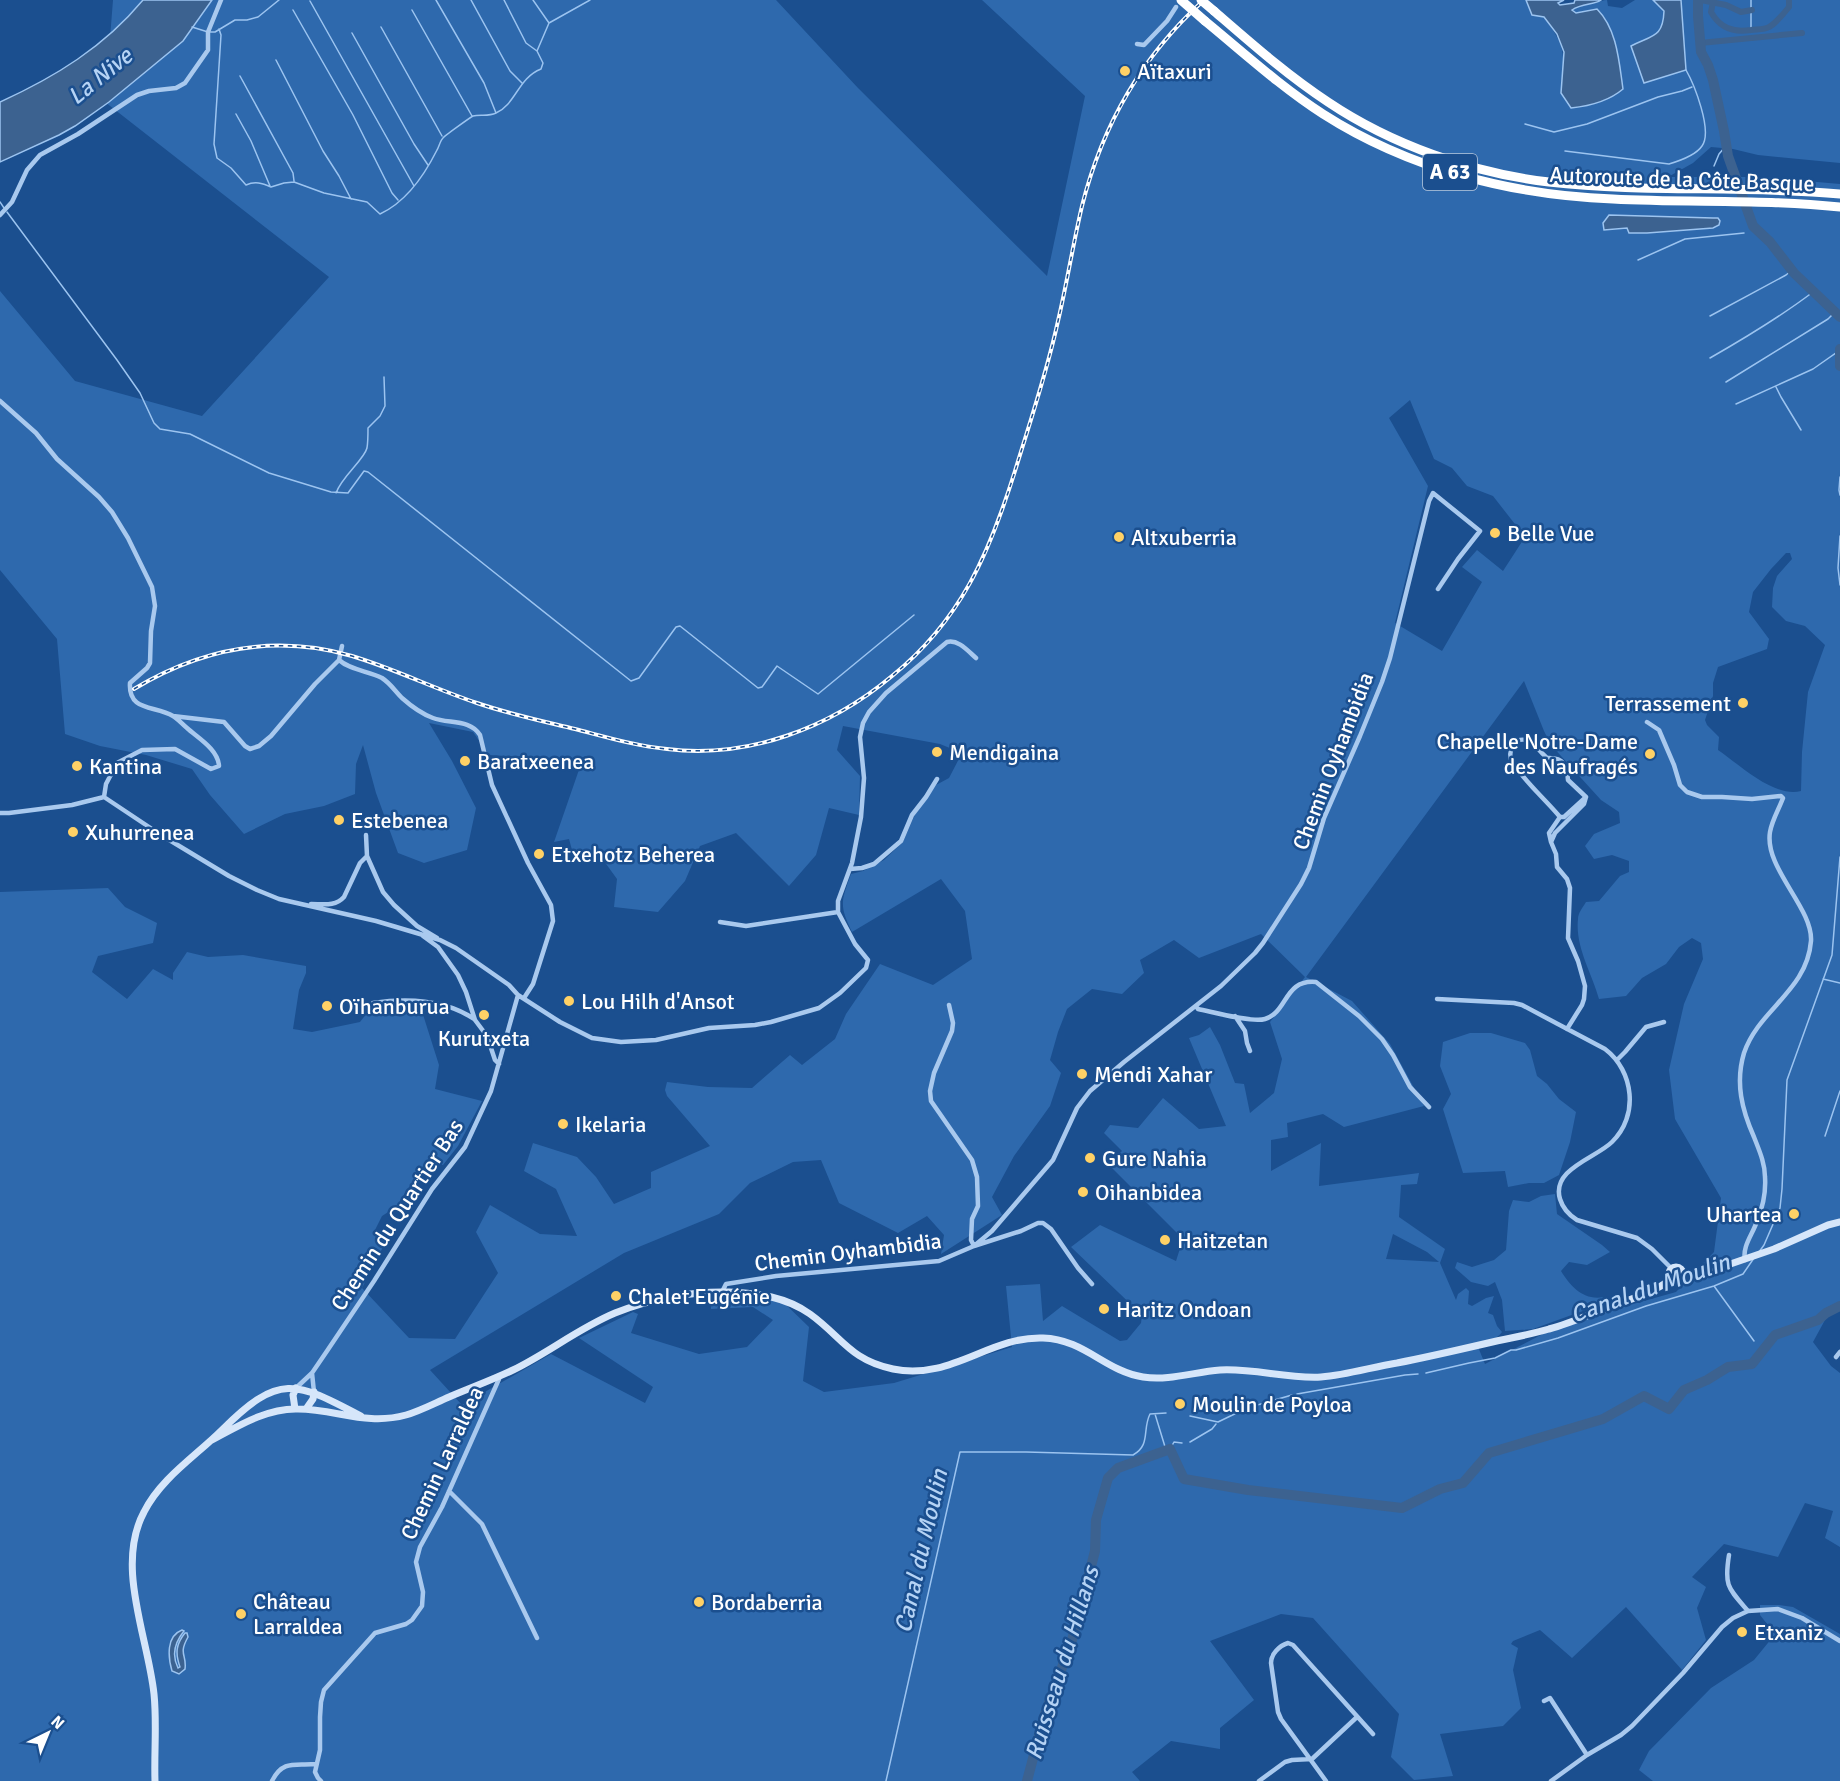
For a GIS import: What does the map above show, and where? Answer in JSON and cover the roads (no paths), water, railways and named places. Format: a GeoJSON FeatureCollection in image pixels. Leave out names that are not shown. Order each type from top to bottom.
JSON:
{"type":"FeatureCollection","features":[{"type":"Feature","properties":{"kind":"highway","name":"Autoroute de la Côte Basque"},"geometry":{"type":"LineString","coordinates":[[1202,0],[1270,60],[1329,103],[1366,124],[1440,157],[1517,177],[1549,182],[1618,187],[1749,189],[1840,194]]}},
{"type":"Feature","properties":{"kind":"highway","name":"Autoroute de la Côte Basque"},"geometry":{"type":"LineString","coordinates":[[1179,4],[1205,21],[1274,78],[1323,114],[1388,149],[1436,168],[1518,190],[1557,195],[1612,200],[1753,201],[1840,207]]}},
{"type":"Feature","properties":{"kind":"street"},"geometry":{"type":"LineString","coordinates":[[0,215],[12,202],[27,170],[40,155],[78,134],[137,95],[149,91],[176,88],[184,83],[208,50],[208,33],[221,0]]}},
{"type":"Feature","properties":{"kind":"street"},"geometry":{"type":"LineString","coordinates":[[1137,44],[1144,45],[1167,21],[1179,4]]}},
{"type":"Feature","properties":{"kind":"street"},"geometry":{"type":"LineString","coordinates":[[0,401],[36,433],[57,459],[112,512],[152,587],[155,606],[151,631],[150,663],[130,682],[129,688],[135,701],[142,706],[173,716],[224,722],[245,746],[255,749],[271,736],[315,684],[339,660],[342,646]]}},
{"type":"Feature","properties":{"kind":"street","name":"Chemin Oyhambidia"},"geometry":{"type":"LineString","coordinates":[[722,1292],[726,1284],[776,1276],[939,1262],[975,1246],[1020,1200],[1053,1160],[1077,1108],[1090,1091],[1221,986],[1259,948],[1290,902],[1309,868],[1324,818],[1382,682],[1433,493],[1480,531],[1438,589]]}},
{"type":"Feature","properties":{"kind":"street"},"geometry":{"type":"LineString","coordinates":[[366,835],[367,856],[383,892],[417,926],[456,948],[509,985],[518,995],[560,1022],[592,1038],[607,1041],[656,1040],[709,1028],[771,1022],[819,1008],[834,998],[866,968],[868,960],[855,944],[838,912],[838,901],[850,869],[861,817],[864,778],[860,737],[863,723],[869,712],[886,693],[947,642],[958,643],[976,658]]}},
{"type":"Feature","properties":{"kind":"street"},"geometry":{"type":"LineString","coordinates":[[339,660],[345,665],[382,679],[392,686],[403,699],[427,716],[463,723],[471,726],[480,735],[492,785],[528,863],[548,898],[553,913],[553,921],[533,984],[524,998]]}},
{"type":"Feature","properties":{"kind":"street"},"geometry":{"type":"LineString","coordinates":[[104,798],[106,784],[117,763],[142,750],[175,749],[211,769],[219,766],[213,750],[173,716]]}},
{"type":"Feature","properties":{"kind":"street"},"geometry":{"type":"LineString","coordinates":[[1647,722],[1659,730],[1680,785],[1687,792],[1702,797],[1752,799],[1781,796],[1783,798],[1770,831],[1770,844],[1776,864],[1808,924],[1811,938],[1808,960],[1803,973],[1754,1033],[1740,1068],[1742,1104],[1764,1165],[1765,1175],[1762,1207],[1744,1251],[1745,1260]]}},
{"type":"Feature","properties":{"kind":"street"},"geometry":{"type":"LineString","coordinates":[[1560,817],[1511,760],[1509,753],[1516,741],[1522,739],[1529,741],[1547,758],[1555,757],[1563,761],[1567,766],[1568,780],[1586,797]]}},
{"type":"Feature","properties":{"kind":"street"},"geometry":{"type":"LineString","coordinates":[[850,869],[874,864],[902,841],[912,815],[937,779]]}},
{"type":"Feature","properties":{"kind":"street"},"geometry":{"type":"LineString","coordinates":[[1567,1029],[1582,1005],[1585,992],[1578,961],[1568,938],[1570,888],[1567,879],[1557,867],[1556,854],[1549,833],[1560,817],[1564,817],[1586,797]]}},
{"type":"Feature","properties":{"kind":"street"},"geometry":{"type":"LineString","coordinates":[[1551,842],[1555,833],[1584,804],[1586,797]]}},
{"type":"Feature","properties":{"kind":"street"},"geometry":{"type":"LineString","coordinates":[[0,813],[72,805],[104,798],[229,876],[268,895],[376,921],[440,940]]}},
{"type":"Feature","properties":{"kind":"street"},"geometry":{"type":"LineString","coordinates":[[302,904],[332,904],[340,901],[360,863],[367,856]]}},
{"type":"Feature","properties":{"kind":"street"},"geometry":{"type":"LineString","coordinates":[[720,922],[746,926],[838,912]]}},
{"type":"Feature","properties":{"kind":"street"},"geometry":{"type":"LineString","coordinates":[[419,933],[438,947],[448,961],[466,992],[476,1020],[487,1036],[495,1060],[499,1064]]}},
{"type":"Feature","properties":{"kind":"street"},"geometry":{"type":"LineString","coordinates":[[1196,1006],[1198,1009],[1235,1016],[1265,1019],[1273,1014],[1296,986],[1304,982],[1316,982],[1359,1016],[1382,1039],[1410,1088],[1429,1107]]}},
{"type":"Feature","properties":{"kind":"street","name":"Chemin du Quartier Bas"},"geometry":{"type":"LineString","coordinates":[[296,1388],[312,1373],[432,1189],[465,1147],[491,1091],[518,995]]}},
{"type":"Feature","properties":{"kind":"street"},"geometry":{"type":"LineString","coordinates":[[1437,999],[1514,1003],[1532,1010],[1605,1049],[1617,1060],[1626,1075],[1629,1089],[1630,1104],[1623,1126],[1611,1143],[1566,1174],[1560,1185],[1559,1194],[1565,1209],[1577,1220],[1637,1238],[1652,1249],[1671,1269]]}},
{"type":"Feature","properties":{"kind":"street"},"geometry":{"type":"LineString","coordinates":[[373,1003],[422,1000],[466,1014],[476,1020]]}},
{"type":"Feature","properties":{"kind":"street"},"geometry":{"type":"LineString","coordinates":[[949,1005],[953,1023],[952,1031],[934,1073],[930,1091],[931,1101],[972,1161],[977,1177],[978,1206],[972,1219],[971,1240],[975,1246],[1043,1223],[1051,1229],[1092,1284]]}},
{"type":"Feature","properties":{"kind":"street"},"geometry":{"type":"LineString","coordinates":[[1235,1016],[1245,1031],[1250,1051]]}},
{"type":"Feature","properties":{"kind":"street"},"geometry":{"type":"LineString","coordinates":[[1617,1060],[1646,1027],[1664,1022]]}},
{"type":"Feature","properties":{"kind":"street"},"geometry":{"type":"LineString","coordinates":[[1671,1279],[1669,1274],[1674,1266],[1679,1267],[1683,1273],[1695,1275],[1707,1272],[1745,1260],[1840,1222]]}},
{"type":"Feature","properties":{"kind":"street"},"geometry":{"type":"LineString","coordinates":[[1671,1279],[1680,1280],[1683,1273]]}},
{"type":"Feature","properties":{"kind":"street"},"geometry":{"type":"LineString","coordinates":[[212,1440],[249,1420],[282,1410],[306,1409],[369,1420],[414,1413],[514,1370],[616,1313],[690,1295],[722,1292],[759,1294],[788,1301],[814,1317],[855,1354],[875,1364],[896,1370],[935,1370],[959,1363],[1012,1341],[1046,1338],[1079,1346],[1116,1368],[1142,1377],[1175,1377],[1217,1370],[1234,1370],[1310,1377],[1418,1359],[1549,1329],[1640,1296],[1671,1279]]}},
{"type":"Feature","properties":{"kind":"street"},"geometry":{"type":"LineString","coordinates":[[1836,1357],[1840,1352]]}},
{"type":"Feature","properties":{"kind":"street"},"geometry":{"type":"LineString","coordinates":[[306,1409],[313,1399],[312,1373]]}},
{"type":"Feature","properties":{"kind":"street","name":"Chemin Larraldea"},"geometry":{"type":"LineString","coordinates":[[321,1781],[315,1772],[320,1750],[321,1702],[324,1690],[375,1633],[406,1624],[412,1620],[422,1606],[423,1592],[416,1562],[420,1547],[442,1507],[499,1379],[498,1376]]}},
{"type":"Feature","properties":{"kind":"street"},"geometry":{"type":"LineString","coordinates":[[154,1781],[154,1695],[131,1561],[134,1538],[143,1513],[165,1482],[240,1413],[275,1389],[296,1388],[314,1392],[369,1420]]}},
{"type":"Feature","properties":{"kind":"street"},"geometry":{"type":"LineString","coordinates":[[295,1409],[293,1395],[296,1388]]}},
{"type":"Feature","properties":{"kind":"street"},"geometry":{"type":"LineString","coordinates":[[449,1491],[482,1524],[537,1638]]}},
{"type":"Feature","properties":{"kind":"street"},"geometry":{"type":"LineString","coordinates":[[1729,1555],[1726,1574],[1728,1584],[1748,1611]]}},
{"type":"Feature","properties":{"kind":"street"},"geometry":{"type":"LineString","coordinates":[[1551,1781],[1632,1726],[1683,1673],[1722,1627],[1733,1618],[1748,1611],[1768,1609],[1789,1612],[1802,1617],[1840,1641]]}},
{"type":"Feature","properties":{"kind":"street"},"geometry":{"type":"LineString","coordinates":[[1326,1781],[1278,1712],[1271,1658],[1284,1644],[1293,1645],[1373,1734]]}},
{"type":"Feature","properties":{"kind":"street"},"geometry":{"type":"LineString","coordinates":[[1544,1701],[1550,1698],[1587,1755]]}},
{"type":"Feature","properties":{"kind":"street"},"geometry":{"type":"LineString","coordinates":[[1259,1781],[1285,1762],[1312,1759],[1358,1717]]}},
{"type":"Feature","properties":{"kind":"street"},"geometry":{"type":"LineString","coordinates":[[272,1781],[282,1767],[290,1764],[316,1764]]}},
{"type":"Feature","properties":{"kind":"water","name":"La Nive"},"geometry":{"type":"Polygon","coordinates":[[[143,0],[212,0],[183,41],[109,102],[59,135],[0,162],[0,102],[78,59],[112,32],[143,0]]]}},
{"type":"Feature","properties":{"kind":"water"},"geometry":{"type":"Polygon","coordinates":[[[1526,0],[1564,0],[1558,3],[1560,5],[1574,3],[1575,0],[1601,0],[1572,10],[1576,13],[1597,9],[1604,17],[1616,46],[1623,89],[1599,102],[1571,108],[1561,93],[1564,52],[1557,34],[1544,17],[1532,15],[1526,0]]]}},
{"type":"Feature","properties":{"kind":"water"},"geometry":{"type":"Polygon","coordinates":[[[1653,0],[1681,0],[1686,70],[1644,83],[1631,46],[1659,31],[1664,11],[1653,0]]]}},
{"type":"Feature","properties":{"kind":"water"},"geometry":{"type":"Polygon","coordinates":[[[1609,215],[1718,218],[1720,221],[1719,225],[1713,228],[1629,233],[1627,228],[1604,230],[1603,223],[1609,215]]]}},
{"type":"Feature","properties":{"kind":"water"},"geometry":{"type":"Polygon","coordinates":[[[182,1630],[184,1631],[178,1639],[174,1653],[178,1668],[180,1667],[177,1657],[178,1645],[185,1633],[188,1637],[183,1651],[185,1669],[179,1674],[172,1671],[170,1648],[173,1637],[182,1630]]]}},
{"type":"Feature","properties":{"kind":"waterway"},"geometry":{"type":"LineString","coordinates":[[192,27],[215,32],[235,20],[258,17],[279,0]]}},
{"type":"Feature","properties":{"kind":"waterway"},"geometry":{"type":"LineString","coordinates":[[436,0],[484,83],[496,113]]}},
{"type":"Feature","properties":{"kind":"waterway"},"geometry":{"type":"LineString","coordinates":[[471,0],[510,71],[522,83]]}},
{"type":"Feature","properties":{"kind":"waterway"},"geometry":{"type":"LineString","coordinates":[[504,0],[526,43],[537,51]]}},
{"type":"Feature","properties":{"kind":"waterway"},"geometry":{"type":"LineString","coordinates":[[533,0],[549,23]]}},
{"type":"Feature","properties":{"kind":"waterway"},"geometry":{"type":"LineString","coordinates":[[219,29],[221,35],[214,144],[217,158],[231,168],[246,185],[258,183],[271,187],[294,182],[324,193],[367,202],[380,214],[398,203],[413,187],[444,137],[473,116],[493,114],[508,104],[527,78],[541,69],[543,63],[537,51],[549,23],[590,0]]}},
{"type":"Feature","properties":{"kind":"waterway"},"geometry":{"type":"LineString","coordinates":[[1698,0],[1701,52],[1713,80],[1728,156],[1753,226],[1770,242],[1794,273],[1840,317]]}},
{"type":"Feature","properties":{"kind":"waterway"},"geometry":{"type":"LineString","coordinates":[[1701,0],[1726,5],[1741,12],[1752,10]]}},
{"type":"Feature","properties":{"kind":"waterway"},"geometry":{"type":"LineString","coordinates":[[1751,0],[1751,30]]}},
{"type":"Feature","properties":{"kind":"waterway"},"geometry":{"type":"LineString","coordinates":[[1713,2],[1711,12],[1723,26],[1744,31],[1765,29],[1771,25],[1789,7],[1789,0]]}},
{"type":"Feature","properties":{"kind":"waterway"},"geometry":{"type":"LineString","coordinates":[[310,1],[414,186]]}},
{"type":"Feature","properties":{"kind":"waterway"},"geometry":{"type":"LineString","coordinates":[[293,10],[353,115],[392,193],[398,200]]}},
{"type":"Feature","properties":{"kind":"waterway"},"geometry":{"type":"LineString","coordinates":[[412,10],[472,116]]}},
{"type":"Feature","properties":{"kind":"waterway"},"geometry":{"type":"LineString","coordinates":[[381,27],[442,136]]}},
{"type":"Feature","properties":{"kind":"waterway"},"geometry":{"type":"LineString","coordinates":[[352,33],[428,165]]}},
{"type":"Feature","properties":{"kind":"waterway"},"geometry":{"type":"LineString","coordinates":[[1700,43],[1802,33]]}},
{"type":"Feature","properties":{"kind":"waterway"},"geometry":{"type":"LineString","coordinates":[[276,60],[323,151],[351,199]]}},
{"type":"Feature","properties":{"kind":"waterway"},"geometry":{"type":"LineString","coordinates":[[1565,151],[1669,164],[1696,152],[1705,139],[1704,119],[1686,70]]}},
{"type":"Feature","properties":{"kind":"waterway"},"geometry":{"type":"LineString","coordinates":[[240,76],[293,173],[294,181]]}},
{"type":"Feature","properties":{"kind":"waterway"},"geometry":{"type":"LineString","coordinates":[[1525,124],[1554,132],[1587,124],[1658,97],[1692,87]]}},
{"type":"Feature","properties":{"kind":"waterway"},"geometry":{"type":"LineString","coordinates":[[236,114],[251,141],[270,186]]}},
{"type":"Feature","properties":{"kind":"waterway"},"geometry":{"type":"LineString","coordinates":[[1714,166],[1725,147]]}},
{"type":"Feature","properties":{"kind":"waterway"},"geometry":{"type":"LineString","coordinates":[[0,202],[4,208]]}},
{"type":"Feature","properties":{"kind":"waterway"},"geometry":{"type":"LineString","coordinates":[[7,212],[117,360],[140,393],[154,423],[160,429],[190,434],[269,473],[331,492],[348,493],[364,471],[368,472],[631,681],[639,678],[676,627],[680,626],[758,688],[762,687],[777,666],[818,694],[914,615]]}},
{"type":"Feature","properties":{"kind":"waterway"},"geometry":{"type":"LineString","coordinates":[[1638,260],[1685,239],[1744,233]]}},
{"type":"Feature","properties":{"kind":"waterway"},"geometry":{"type":"LineString","coordinates":[[1710,316],[1792,270]]}},
{"type":"Feature","properties":{"kind":"waterway"},"geometry":{"type":"LineString","coordinates":[[1710,358],[1762,327],[1813,292]]}},
{"type":"Feature","properties":{"kind":"waterway"},"geometry":{"type":"LineString","coordinates":[[1726,382],[1828,319],[1835,312]]}},
{"type":"Feature","properties":{"kind":"waterway"},"geometry":{"type":"LineString","coordinates":[[1840,349],[1840,366]]}},
{"type":"Feature","properties":{"kind":"waterway"},"geometry":{"type":"LineString","coordinates":[[1736,404],[1813,369],[1840,350]]}},
{"type":"Feature","properties":{"kind":"waterway"},"geometry":{"type":"LineString","coordinates":[[336,493],[343,480],[365,453],[368,428],[380,416],[385,406],[384,377]]}},
{"type":"Feature","properties":{"kind":"waterway"},"geometry":{"type":"LineString","coordinates":[[1776,387],[1801,430]]}},
{"type":"Feature","properties":{"kind":"waterway","name":"Canal du Moulin"},"geometry":{"type":"LineString","coordinates":[[1840,477],[1840,495]]}},
{"type":"Feature","properties":{"kind":"waterway","name":"Canal du Moulin"},"geometry":{"type":"LineString","coordinates":[[1840,536],[1838,568],[1840,585]]}},
{"type":"Feature","properties":{"kind":"waterway","name":"Canal du Moulin"},"geometry":{"type":"LineString","coordinates":[[1759,1252],[1780,1208],[1787,1080],[1832,955],[1840,857]]}},
{"type":"Feature","properties":{"kind":"waterway"},"geometry":{"type":"LineString","coordinates":[[1823,979],[1840,983]]}},
{"type":"Feature","properties":{"kind":"waterway"},"geometry":{"type":"LineString","coordinates":[[1825,1136],[1840,1091]]}},
{"type":"Feature","properties":{"kind":"waterway","name":"Canal du Moulin"},"geometry":{"type":"LineString","coordinates":[[1426,1373],[1495,1358],[1511,1350],[1558,1338],[1646,1306],[1714,1286],[1743,1274],[1754,1258]]}},
{"type":"Feature","properties":{"kind":"waterway"},"geometry":{"type":"LineString","coordinates":[[1714,1286],[1754,1341]]}},
{"type":"Feature","properties":{"kind":"waterway","name":"Ruisseau du Hillans"},"geometry":{"type":"LineString","coordinates":[[1027,1781],[1044,1717],[1072,1640],[1095,1551],[1096,1520],[1108,1478],[1118,1468],[1170,1449],[1184,1479],[1248,1490],[1402,1508],[1440,1489],[1463,1483],[1489,1453],[1603,1419],[1644,1396],[1669,1409],[1684,1390],[1728,1367],[1752,1364],[1775,1335],[1818,1320],[1840,1306]]}},
{"type":"Feature","properties":{"kind":"waterway","name":"Canal du Moulin"},"geometry":{"type":"LineString","coordinates":[[1297,1394],[1418,1374]]}},
{"type":"Feature","properties":{"kind":"waterway","name":"Canal du Moulin"},"geometry":{"type":"LineString","coordinates":[[1190,1416],[1218,1422],[1247,1408],[1292,1395]]}},
{"type":"Feature","properties":{"kind":"waterway","name":"Canal du Moulin"},"geometry":{"type":"LineString","coordinates":[[886,1781],[960,1452],[1133,1455],[1142,1447],[1150,1414],[1166,1413]]}},
{"type":"Feature","properties":{"kind":"waterway"},"geometry":{"type":"LineString","coordinates":[[1155,1414],[1166,1450]]}},
{"type":"Feature","properties":{"kind":"waterway"},"geometry":{"type":"LineString","coordinates":[[1190,1442],[1212,1429],[1216,1424]]}},
{"type":"Feature","properties":{"kind":"waterway"},"geometry":{"type":"LineString","coordinates":[[1170,1449],[1174,1442],[1182,1443]]}},
{"type":"Feature","properties":{"kind":"railway"},"geometry":{"type":"LineString","coordinates":[[134,689],[186,663],[213,655],[267,646],[295,646],[323,649],[352,656],[513,714],[655,748],[697,751],[757,744],[787,736],[842,711],[892,676],[916,655],[937,632],[970,584],[995,530],[1044,378],[1082,206],[1101,148],[1113,120],[1144,68],[1182,21],[1204,0]]}},
{"type":"Feature","properties":{"kind":"place","name":"Aïtaxuri"},"geometry":{"type":"Point","coordinates":[1125,71]}},
{"type":"Feature","properties":{"kind":"place","name":"Belle Vue"},"geometry":{"type":"Point","coordinates":[1495,533]}},
{"type":"Feature","properties":{"kind":"place","name":"Altxuberria"},"geometry":{"type":"Point","coordinates":[1119,537]}},
{"type":"Feature","properties":{"kind":"place","name":"Terrassement"},"geometry":{"type":"Point","coordinates":[1743,703]}},
{"type":"Feature","properties":{"kind":"place","name":"Mendigaina"},"geometry":{"type":"Point","coordinates":[937,752]}},
{"type":"Feature","properties":{"kind":"place","name":"Chapelle Notre-Dame des Naufragés"},"geometry":{"type":"Point","coordinates":[1650,754]}},
{"type":"Feature","properties":{"kind":"place","name":"Baratxeenea"},"geometry":{"type":"Point","coordinates":[465,761]}},
{"type":"Feature","properties":{"kind":"place","name":"Kantina"},"geometry":{"type":"Point","coordinates":[77,766]}},
{"type":"Feature","properties":{"kind":"place","name":"Estebenea"},"geometry":{"type":"Point","coordinates":[339,820]}},
{"type":"Feature","properties":{"kind":"place","name":"Xuhurrenea"},"geometry":{"type":"Point","coordinates":[73,832]}},
{"type":"Feature","properties":{"kind":"place","name":"Etxehotz Beherea"},"geometry":{"type":"Point","coordinates":[539,854]}},
{"type":"Feature","properties":{"kind":"place","name":"Lou Hilh d'Ansot"},"geometry":{"type":"Point","coordinates":[569,1001]}},
{"type":"Feature","properties":{"kind":"place","name":"Oïhanburua"},"geometry":{"type":"Point","coordinates":[327,1006]}},
{"type":"Feature","properties":{"kind":"place","name":"Kurutxeta"},"geometry":{"type":"Point","coordinates":[484,1015]}},
{"type":"Feature","properties":{"kind":"place","name":"Mendi Xahar"},"geometry":{"type":"Point","coordinates":[1082,1074]}},
{"type":"Feature","properties":{"kind":"place","name":"Ikelaria"},"geometry":{"type":"Point","coordinates":[563,1124]}},
{"type":"Feature","properties":{"kind":"place","name":"Gure Nahia"},"geometry":{"type":"Point","coordinates":[1090,1158]}},
{"type":"Feature","properties":{"kind":"place","name":"Oihanbidea"},"geometry":{"type":"Point","coordinates":[1083,1192]}},
{"type":"Feature","properties":{"kind":"place","name":"Uhartea"},"geometry":{"type":"Point","coordinates":[1794,1214]}},
{"type":"Feature","properties":{"kind":"place","name":"Haitzetan"},"geometry":{"type":"Point","coordinates":[1165,1240]}},
{"type":"Feature","properties":{"kind":"place","name":"Chalet Eugénie"},"geometry":{"type":"Point","coordinates":[616,1296]}},
{"type":"Feature","properties":{"kind":"place","name":"Haritz Ondoan"},"geometry":{"type":"Point","coordinates":[1104,1309]}},
{"type":"Feature","properties":{"kind":"place","name":"Moulin de Poyloa"},"geometry":{"type":"Point","coordinates":[1180,1404]}},
{"type":"Feature","properties":{"kind":"place","name":"Bordaberria"},"geometry":{"type":"Point","coordinates":[699,1602]}},
{"type":"Feature","properties":{"kind":"place","name":"Château Larraldea"},"geometry":{"type":"Point","coordinates":[241,1614]}},
{"type":"Feature","properties":{"kind":"place","name":"Etxaniz"},"geometry":{"type":"Point","coordinates":[1742,1632]}}]}
